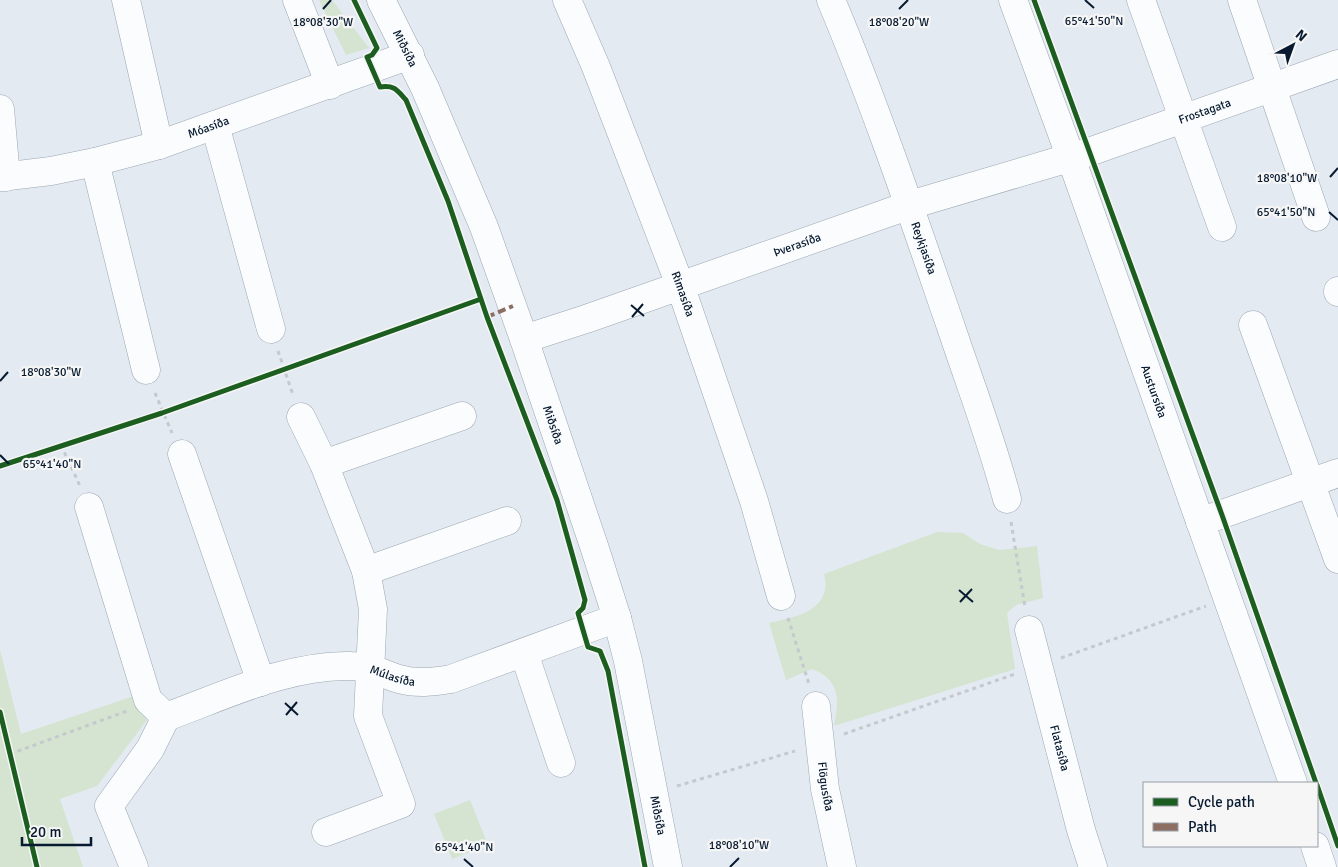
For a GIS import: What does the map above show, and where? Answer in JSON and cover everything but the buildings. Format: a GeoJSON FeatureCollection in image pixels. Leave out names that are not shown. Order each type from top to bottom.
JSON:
{"type":"FeatureCollection","features":[{"type":"Feature","properties":{"kind":"street"},"geometry":{"type":"LineString","coordinates":[[126,0],[159,145]]}},
{"type":"Feature","properties":{"kind":"street"},"geometry":{"type":"LineString","coordinates":[[296,0],[330,85]]}},
{"type":"Feature","properties":{"kind":"street","name":"Miðsíða"},"geometry":{"type":"LineString","coordinates":[[381,0],[410,55],[484,227],[596,549],[628,661],[668,867]]}},
{"type":"Feature","properties":{"kind":"street","name":"Rimasíða"},"geometry":{"type":"LineString","coordinates":[[567,0],[596,67],[680,285],[754,501],[781,596]]}},
{"type":"Feature","properties":{"kind":"street","name":"Reykjasíða"},"geometry":{"type":"LineString","coordinates":[[830,0],[854,55],[910,205],[994,452],[1007,499]]}},
{"type":"Feature","properties":{"kind":"street","name":"Austursíða"},"geometry":{"type":"LineString","coordinates":[[1014,0],[1292,782]]}},
{"type":"Feature","properties":{"kind":"street"},"geometry":{"type":"LineString","coordinates":[[1141,0],[1222,227]]}},
{"type":"Feature","properties":{"kind":"street"},"geometry":{"type":"LineString","coordinates":[[1242,0],[1316,217]]}},
{"type":"Feature","properties":{"kind":"street","name":"Móasíða"},"geometry":{"type":"LineString","coordinates":[[3,177],[95,162],[159,145],[410,55]]}},
{"type":"Feature","properties":{"kind":"street","name":"Frostagata"},"geometry":{"type":"LineString","coordinates":[[1071,158],[1338,64]]}},
{"type":"Feature","properties":{"kind":"street"},"geometry":{"type":"LineString","coordinates":[[0,109],[3,177]]}},
{"type":"Feature","properties":{"kind":"street"},"geometry":{"type":"LineString","coordinates":[[215,125],[270,329]]}},
{"type":"Feature","properties":{"kind":"street","name":"Þverasíða"},"geometry":{"type":"LineString","coordinates":[[524,339],[910,205],[1071,158]]}},
{"type":"Feature","properties":{"kind":"street"},"geometry":{"type":"LineString","coordinates":[[95,162],[146,370]]}},
{"type":"Feature","properties":{"kind":"street"},"geometry":{"type":"LineString","coordinates":[[1253,325],[1338,559]]}},
{"type":"Feature","properties":{"kind":"street"},"geometry":{"type":"LineString","coordinates":[[324,464],[462,416]]}},
{"type":"Feature","properties":{"kind":"street"},"geometry":{"type":"LineString","coordinates":[[302,417],[324,464],[366,571],[373,609],[368,716],[401,804],[326,832]]}},
{"type":"Feature","properties":{"kind":"street"},"geometry":{"type":"LineString","coordinates":[[182,454],[261,682]]}},
{"type":"Feature","properties":{"kind":"street"},"geometry":{"type":"LineString","coordinates":[[1200,522],[1338,473]]}},
{"type":"Feature","properties":{"kind":"street"},"geometry":{"type":"LineString","coordinates":[[89,507],[148,700],[166,717],[150,749],[109,806],[134,867]]}},
{"type":"Feature","properties":{"kind":"street"},"geometry":{"type":"LineString","coordinates":[[366,571],[507,521]]}},
{"type":"Feature","properties":{"kind":"street","name":"Múlasíða"},"geometry":{"type":"LineString","coordinates":[[166,717],[261,682],[303,670],[327,666],[354,666],[371,669],[400,679],[428,683],[451,679],[617,618]]}},
{"type":"Feature","properties":{"kind":"street","name":"Flatasíða"},"geometry":{"type":"LineString","coordinates":[[1029,630],[1081,830],[1093,867]]}},
{"type":"Feature","properties":{"kind":"street"},"geometry":{"type":"LineString","coordinates":[[524,653],[561,763]]}},
{"type":"Feature","properties":{"kind":"street","name":"Flögusíða"},"geometry":{"type":"LineString","coordinates":[[816,706],[825,790],[842,867]]}},
{"type":"Feature","properties":{"kind":"street"},"geometry":{"type":"LineString","coordinates":[[1315,847],[1322,867]]}},
{"type":"Feature","properties":{"kind":"path"},"geometry":{"type":"LineString","coordinates":[[270,329],[302,417]]}},
{"type":"Feature","properties":{"kind":"path"},"geometry":{"type":"LineString","coordinates":[[146,370],[162,413],[182,454]]}},
{"type":"Feature","properties":{"kind":"path"},"geometry":{"type":"LineString","coordinates":[[61,445],[89,507]]}},
{"type":"Feature","properties":{"kind":"path"},"geometry":{"type":"LineString","coordinates":[[1007,499],[1029,630]]}},
{"type":"Feature","properties":{"kind":"path"},"geometry":{"type":"LineString","coordinates":[[781,596],[816,706]]}},
{"type":"Feature","properties":{"kind":"path"},"geometry":{"type":"LineString","coordinates":[[654,792],[819,743],[1227,599]]}},
{"type":"Feature","properties":{"kind":"path"},"geometry":{"type":"LineString","coordinates":[[10,754],[128,711]]}},
{"type":"Feature","properties":{"kind":"green space"},"geometry":{"type":"Polygon","coordinates":[[[319,0],[332,0],[369,48],[346,55],[319,0]]]}},
{"type":"Feature","properties":{"kind":"green space"},"geometry":{"type":"Polygon","coordinates":[[[937,532],[963,533],[980,544],[999,550],[1037,546],[1043,598],[1016,605],[1007,613],[1015,669],[834,726],[837,700],[833,685],[828,679],[812,669],[786,680],[769,623],[803,614],[817,605],[825,590],[824,574],[937,532]]]}},
{"type":"Feature","properties":{"kind":"green space"},"geometry":{"type":"Polygon","coordinates":[[[0,650],[21,734],[134,696],[147,720],[97,786],[60,799],[83,867],[0,867],[0,650]]]}},
{"type":"Feature","properties":{"kind":"green space"},"geometry":{"type":"Polygon","coordinates":[[[470,800],[488,845],[452,859],[434,814],[470,800]]]}},
{"type":"Feature","properties":{"kind":"marked path"},"geometry":{"type":"LineString","coordinates":[[487,317],[513,306]]}},
{"type":"Feature","properties":{"kind":"cycle path"},"geometry":{"type":"LineString","coordinates":[[354,0],[377,48],[372,55],[367,57],[380,87],[395,89],[406,100],[448,201],[487,317],[557,500],[585,600],[583,608],[578,613],[588,647],[600,651],[608,671],[645,867]]}},
{"type":"Feature","properties":{"kind":"cycle path"},"geometry":{"type":"LineString","coordinates":[[1034,0],[1222,515],[1316,782]]}},
{"type":"Feature","properties":{"kind":"cycle path"},"geometry":{"type":"LineString","coordinates":[[0,466],[162,413],[481,299]]}},
{"type":"Feature","properties":{"kind":"cycle path"},"geometry":{"type":"LineString","coordinates":[[0,712],[37,867]]}},
{"type":"Feature","properties":{"kind":"cycle path"},"geometry":{"type":"LineString","coordinates":[[1318,788],[1338,846]]}}]}
